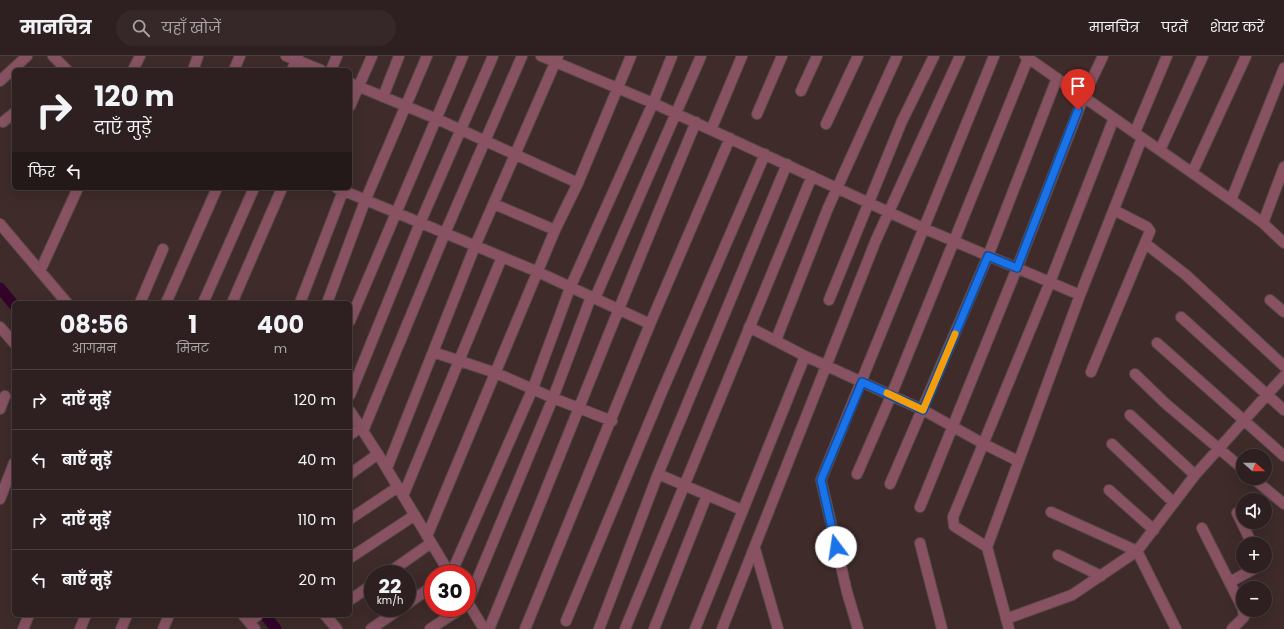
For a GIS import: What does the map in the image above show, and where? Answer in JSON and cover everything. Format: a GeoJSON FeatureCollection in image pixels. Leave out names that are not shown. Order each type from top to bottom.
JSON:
{"type":"FeatureCollection","features":[{"type":"Feature","properties":{"kind":"street"},"geometry":{"type":"LineString","coordinates":[[14,68],[27,56]]}},
{"type":"Feature","properties":{"kind":"street"},"geometry":{"type":"LineString","coordinates":[[52,56],[63,68]]}},
{"type":"Feature","properties":{"kind":"street"},"geometry":{"type":"LineString","coordinates":[[134,68],[140,56]]}},
{"type":"Feature","properties":{"kind":"street"},"geometry":{"type":"LineString","coordinates":[[194,68],[198,56]]}},
{"type":"Feature","properties":{"kind":"street"},"geometry":{"type":"LineString","coordinates":[[235,68],[240,56]]}},
{"type":"Feature","properties":{"kind":"street"},"geometry":{"type":"LineString","coordinates":[[286,56],[298,58],[317,68]]}},
{"type":"Feature","properties":{"kind":"street"},"geometry":{"type":"LineString","coordinates":[[332,68],[337,56]]}},
{"type":"Feature","properties":{"kind":"street"},"geometry":{"type":"LineString","coordinates":[[352,96],[354,85],[372,56]]}},
{"type":"Feature","properties":{"kind":"street"},"geometry":{"type":"LineString","coordinates":[[382,97],[399,56]]}},
{"type":"Feature","properties":{"kind":"street"},"geometry":{"type":"LineString","coordinates":[[328,301],[365,201],[404,106],[427,56]]}},
{"type":"Feature","properties":{"kind":"street"},"geometry":{"type":"LineString","coordinates":[[352,316],[463,56]]}},
{"type":"Feature","properties":{"kind":"street"},"geometry":{"type":"LineString","coordinates":[[352,390],[420,223],[493,56]]}},
{"type":"Feature","properties":{"kind":"street"},"geometry":{"type":"LineString","coordinates":[[352,434],[362,429],[484,140],[522,56]]}},
{"type":"Feature","properties":{"kind":"street"},"geometry":{"type":"LineString","coordinates":[[542,56],[557,59],[923,228],[1080,295]]}},
{"type":"Feature","properties":{"kind":"street"},"geometry":{"type":"LineString","coordinates":[[398,565],[429,540],[555,230],[578,183],[631,56]]}},
{"type":"Feature","properties":{"kind":"street"},"geometry":{"type":"LineString","coordinates":[[455,565],[533,388],[570,288],[653,103],[672,56]]}},
{"type":"Feature","properties":{"kind":"street"},"geometry":{"type":"LineString","coordinates":[[476,580],[553,398],[593,298],[701,56]]}},
{"type":"Feature","properties":{"kind":"street"},"geometry":{"type":"LineString","coordinates":[[712,130],[742,56]]}},
{"type":"Feature","properties":{"kind":"street"},"geometry":{"type":"LineString","coordinates":[[757,114],[782,56]]}},
{"type":"Feature","properties":{"kind":"street"},"geometry":{"type":"LineString","coordinates":[[801,91],[817,56]]}},
{"type":"Feature","properties":{"kind":"street"},"geometry":{"type":"LineString","coordinates":[[826,124],[858,56]]}},
{"type":"Feature","properties":{"kind":"street"},"geometry":{"type":"LineString","coordinates":[[776,340],[837,188],[897,56]]}},
{"type":"Feature","properties":{"kind":"street"},"geometry":{"type":"LineString","coordinates":[[829,300],[902,121],[934,56]]}},
{"type":"Feature","properties":{"kind":"street"},"geometry":{"type":"LineString","coordinates":[[722,629],[888,211],[960,56]]}},
{"type":"Feature","properties":{"kind":"street"},"geometry":{"type":"LineString","coordinates":[[858,629],[847,592],[821,480],[994,56]]}},
{"type":"Feature","properties":{"kind":"street"},"geometry":{"type":"LineString","coordinates":[[920,507],[1017,268],[1084,96],[1102,56]]}},
{"type":"Feature","properties":{"kind":"street"},"geometry":{"type":"LineString","coordinates":[[1167,56],[1114,210],[1080,295],[987,547],[1008,624],[1072,596],[1137,551],[1195,475],[1284,376]]}},
{"type":"Feature","properties":{"kind":"street"},"geometry":{"type":"LineString","coordinates":[[1160,150],[1202,56]]}},
{"type":"Feature","properties":{"kind":"street"},"geometry":{"type":"LineString","coordinates":[[1192,173],[1246,56]]}},
{"type":"Feature","properties":{"kind":"street"},"geometry":{"type":"LineString","coordinates":[[857,474],[891,396],[1027,57],[1263,223],[1284,243]]}},
{"type":"Feature","properties":{"kind":"street"},"geometry":{"type":"LineString","coordinates":[[293,68],[298,58]]}},
{"type":"Feature","properties":{"kind":"street"},"geometry":{"type":"LineString","coordinates":[[387,468],[475,246],[516,156],[557,59]]}},
{"type":"Feature","properties":{"kind":"street"},"geometry":{"type":"LineString","coordinates":[[1231,200],[1284,68]]}},
{"type":"Feature","properties":{"kind":"street"},"geometry":{"type":"LineString","coordinates":[[0,81],[12,70]]}},
{"type":"Feature","properties":{"kind":"street"},"geometry":{"type":"LineString","coordinates":[[890,484],[988,256],[1057,78]]}},
{"type":"Feature","properties":{"kind":"street"},"geometry":{"type":"LineString","coordinates":[[354,85],[484,140],[516,156],[578,183]]}},
{"type":"Feature","properties":{"kind":"street"},"geometry":{"type":"LineString","coordinates":[[3,122],[12,115]]}},
{"type":"Feature","properties":{"kind":"street"},"geometry":{"type":"LineString","coordinates":[[987,547],[954,526],[952,521],[1050,282],[1114,118]]}},
{"type":"Feature","properties":{"kind":"street"},"geometry":{"type":"LineString","coordinates":[[489,629],[580,409],[647,237],[696,122]]}},
{"type":"Feature","properties":{"kind":"street"},"geometry":{"type":"LineString","coordinates":[[525,629],[612,421],[650,324],[730,138]]}},
{"type":"Feature","properties":{"kind":"street"},"geometry":{"type":"LineString","coordinates":[[566,621],[661,394],[765,154]]}},
{"type":"Feature","properties":{"kind":"street"},"geometry":{"type":"LineString","coordinates":[[599,629],[658,474],[787,164]]}},
{"type":"Feature","properties":{"kind":"street"},"geometry":{"type":"LineString","coordinates":[[1263,223],[1284,167]]}},
{"type":"Feature","properties":{"kind":"street"},"geometry":{"type":"LineString","coordinates":[[625,629],[685,487],[749,327],[812,176]]}},
{"type":"Feature","properties":{"kind":"street"},"geometry":{"type":"LineString","coordinates":[[40,271],[77,190]]}},
{"type":"Feature","properties":{"kind":"street"},"geometry":{"type":"LineString","coordinates":[[167,301],[216,190]]}},
{"type":"Feature","properties":{"kind":"street"},"geometry":{"type":"LineString","coordinates":[[204,301],[253,190]]}},
{"type":"Feature","properties":{"kind":"street"},"geometry":{"type":"LineString","coordinates":[[233,301],[281,190]]}},
{"type":"Feature","properties":{"kind":"street"},"geometry":{"type":"LineString","coordinates":[[301,301],[340,190]]}},
{"type":"Feature","properties":{"kind":"street"},"geometry":{"type":"LineString","coordinates":[[342,190],[365,201],[538,272],[650,324]]}},
{"type":"Feature","properties":{"kind":"street"},"geometry":{"type":"LineString","coordinates":[[494,204],[555,230]]}},
{"type":"Feature","properties":{"kind":"street"},"geometry":{"type":"LineString","coordinates":[[1092,372],[1146,244],[1149,229],[1114,210]]}},
{"type":"Feature","properties":{"kind":"street"},"geometry":{"type":"LineString","coordinates":[[0,224],[65,301]]}},
{"type":"Feature","properties":{"kind":"street"},"geometry":{"type":"LineString","coordinates":[[1146,244],[1186,275],[1284,366]]}},
{"type":"Feature","properties":{"kind":"street"},"geometry":{"type":"LineString","coordinates":[[141,301],[163,249]]}},
{"type":"Feature","properties":{"kind":"street"},"geometry":{"type":"LineString","coordinates":[[404,496],[502,257]]}},
{"type":"Feature","properties":{"kind":"street"},"geometry":{"type":"LineString","coordinates":[[1270,300],[1284,312]]}},
{"type":"Feature","properties":{"kind":"street"},"geometry":{"type":"LineString","coordinates":[[1181,316],[1284,410]]}},
{"type":"Feature","properties":{"kind":"street"},"geometry":{"type":"LineString","coordinates":[[0,327],[12,342]]}},
{"type":"Feature","properties":{"kind":"street"},"geometry":{"type":"LineString","coordinates":[[749,327],[805,356],[923,410],[1018,461]]}},
{"type":"Feature","properties":{"kind":"street"},"geometry":{"type":"LineString","coordinates":[[1157,343],[1284,456]]}},
{"type":"Feature","properties":{"kind":"street"},"geometry":{"type":"LineString","coordinates":[[433,352],[496,373],[553,398],[612,421]]}},
{"type":"Feature","properties":{"kind":"street"},"geometry":{"type":"LineString","coordinates":[[696,629],[742,510],[805,356]]}},
{"type":"Feature","properties":{"kind":"street"},"geometry":{"type":"LineString","coordinates":[[1135,374],[1166,404],[1236,463]]}},
{"type":"Feature","properties":{"kind":"street"},"geometry":{"type":"LineString","coordinates":[[0,409],[5,396]]}},
{"type":"Feature","properties":{"kind":"street"},"geometry":{"type":"LineString","coordinates":[[352,414],[387,468],[445,565]]}},
{"type":"Feature","properties":{"kind":"street"},"geometry":{"type":"LineString","coordinates":[[1130,415],[1195,475]]}},
{"type":"Feature","properties":{"kind":"street"},"geometry":{"type":"LineString","coordinates":[[1112,444],[1174,503]]}},
{"type":"Feature","properties":{"kind":"street"},"geometry":{"type":"LineString","coordinates":[[352,473],[378,454]]}},
{"type":"Feature","properties":{"kind":"street"},"geometry":{"type":"LineString","coordinates":[[0,499],[12,468]]}},
{"type":"Feature","properties":{"kind":"street"},"geometry":{"type":"LineString","coordinates":[[658,474],[685,487],[742,510]]}},
{"type":"Feature","properties":{"kind":"street"},"geometry":{"type":"LineString","coordinates":[[1261,485],[1284,504]]}},
{"type":"Feature","properties":{"kind":"street"},"geometry":{"type":"LineString","coordinates":[[352,518],[398,487]]}},
{"type":"Feature","properties":{"kind":"street"},"geometry":{"type":"LineString","coordinates":[[1109,490],[1154,530]]}},
{"type":"Feature","properties":{"kind":"street"},"geometry":{"type":"LineString","coordinates":[[654,629],[707,495]]}},
{"type":"Feature","properties":{"kind":"street"},"geometry":{"type":"LineString","coordinates":[[1051,512],[1137,551],[1176,629]]}},
{"type":"Feature","properties":{"kind":"street"},"geometry":{"type":"LineString","coordinates":[[352,557],[415,515]]}},
{"type":"Feature","properties":{"kind":"street"},"geometry":{"type":"LineString","coordinates":[[1202,528],[1236,595]]}},
{"type":"Feature","properties":{"kind":"street"},"geometry":{"type":"LineString","coordinates":[[920,543],[942,629]]}},
{"type":"Feature","properties":{"kind":"street"},"geometry":{"type":"LineString","coordinates":[[755,549],[778,629]]}},
{"type":"Feature","properties":{"kind":"street"},"geometry":{"type":"LineString","coordinates":[[1058,555],[1101,576]]}},
{"type":"Feature","properties":{"kind":"street"},"geometry":{"type":"LineString","coordinates":[[1230,582],[1246,573]]}},
{"type":"Feature","properties":{"kind":"street"},"geometry":{"type":"LineString","coordinates":[[352,599],[364,590]]}},
{"type":"Feature","properties":{"kind":"street"},"geometry":{"type":"LineString","coordinates":[[24,629],[28,617]]}},
{"type":"Feature","properties":{"kind":"street"},"geometry":{"type":"LineString","coordinates":[[80,629],[85,617]]}},
{"type":"Feature","properties":{"kind":"street"},"geometry":{"type":"LineString","coordinates":[[121,629],[126,617]]}},
{"type":"Feature","properties":{"kind":"street"},"geometry":{"type":"LineString","coordinates":[[163,629],[168,617]]}},
{"type":"Feature","properties":{"kind":"street"},"geometry":{"type":"LineString","coordinates":[[328,617],[337,629]]}},
{"type":"Feature","properties":{"kind":"street"},"geometry":{"type":"LineString","coordinates":[[371,629],[389,617]]}},
{"type":"Feature","properties":{"kind":"street"},"geometry":{"type":"LineString","coordinates":[[430,629],[447,617]]}},
{"type":"Feature","properties":{"kind":"street"},"geometry":{"type":"LineString","coordinates":[[475,617],[484,629]]}},
{"type":"Feature","properties":{"kind":"street"},"geometry":{"type":"LineString","coordinates":[[1232,629],[1244,617]]}},
{"type":"Feature","properties":{"kind":"waterway"},"geometry":{"type":"LineString","coordinates":[[0,288],[12,303]]}},
{"type":"Feature","properties":{"kind":"waterway"},"geometry":{"type":"LineString","coordinates":[[267,617],[276,629]]}},
{"type":"Feature","properties":{"kind":"slow traffic"},"geometry":{"type":"LineString","coordinates":[[887,393],[923,410],[955,334]]}},
{"type":"Feature","properties":{"kind":"route"},"geometry":{"type":"LineString","coordinates":[[836,547],[821,480],[862,382],[923,410],[988,256],[1017,268],[1078,110]]}}]}
